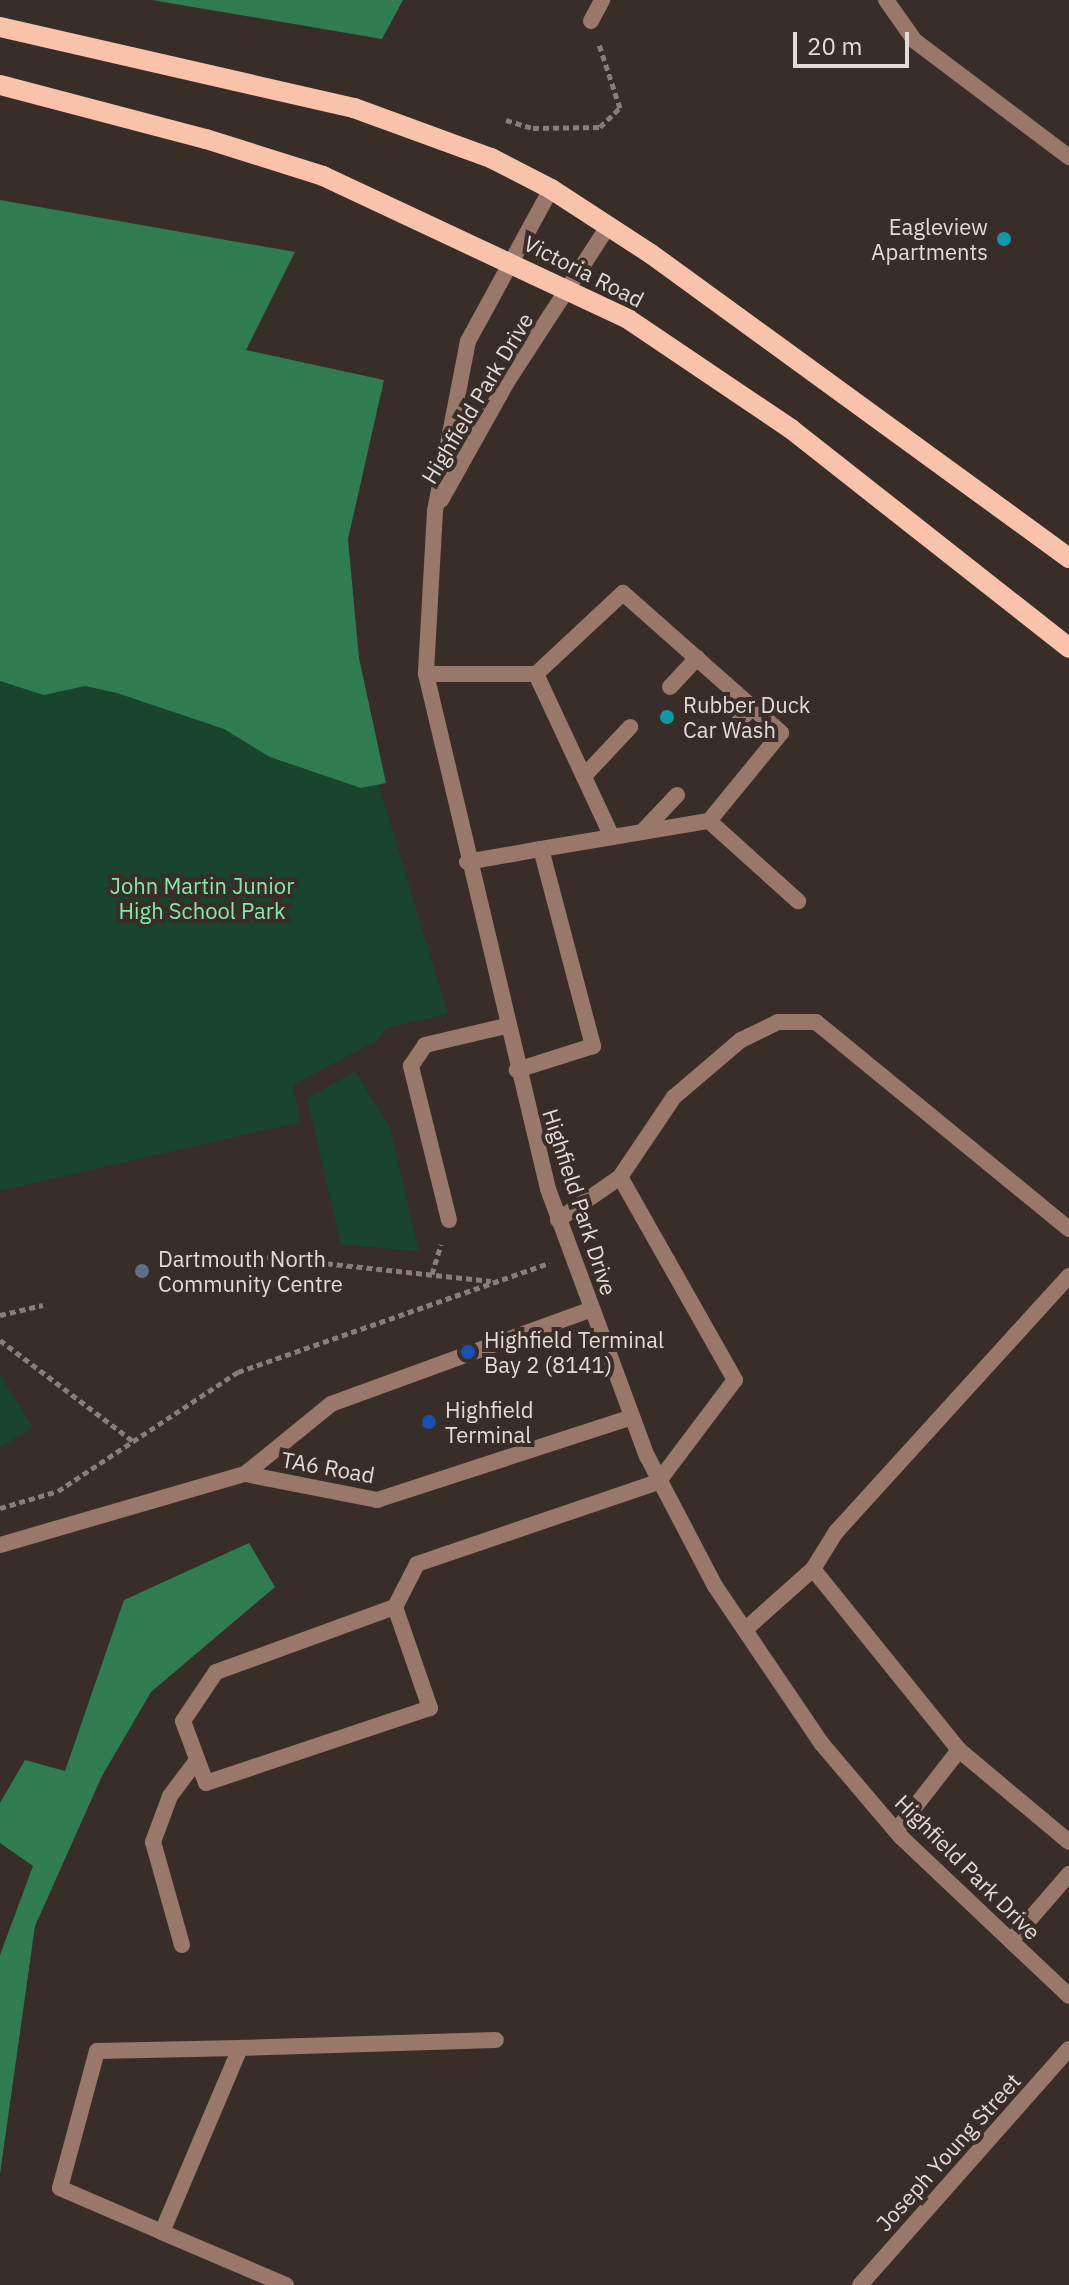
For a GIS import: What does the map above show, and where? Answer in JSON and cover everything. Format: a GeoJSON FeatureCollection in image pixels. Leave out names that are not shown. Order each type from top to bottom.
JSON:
{"type":"FeatureCollection","features":[{"type":"Feature","properties":{"kind":"main road","name":"Victoria Road"},"geometry":{"type":"LineString","coordinates":[[0,27],[354,108],[491,158],[551,189],[609,225],[1000,503],[1069,558]]}},
{"type":"Feature","properties":{"kind":"main road","name":"Victoria Road"},"geometry":{"type":"LineString","coordinates":[[0,85],[206,139],[323,176],[570,290],[676,347],[779,420],[1069,648]]}},
{"type":"Feature","properties":{"kind":"street"},"geometry":{"type":"LineString","coordinates":[[591,21],[602,0]]}},
{"type":"Feature","properties":{"kind":"street"},"geometry":{"type":"LineString","coordinates":[[886,0],[915,41],[1069,157]]}},
{"type":"Feature","properties":{"kind":"street","name":"Highfield Park Drive"},"geometry":{"type":"LineString","coordinates":[[551,189],[468,341],[435,511],[426,674],[506,1026],[558,1220],[658,1482],[715,1586],[747,1628],[822,1744],[896,1831],[1069,1996]]}},
{"type":"Feature","properties":{"kind":"street","name":"Highfield Park Drive"},"geometry":{"type":"LineString","coordinates":[[435,511],[507,382],[570,290],[609,225]]}},
{"type":"Feature","properties":{"kind":"street"},"geometry":{"type":"LineString","coordinates":[[426,674],[536,674],[623,593],[781,733],[709,821],[467,862]]}},
{"type":"Feature","properties":{"kind":"street"},"geometry":{"type":"LineString","coordinates":[[670,687],[697,658]]}},
{"type":"Feature","properties":{"kind":"street"},"geometry":{"type":"LineString","coordinates":[[536,674],[612,837]]}},
{"type":"Feature","properties":{"kind":"street"},"geometry":{"type":"LineString","coordinates":[[731,731],[752,707]]}},
{"type":"Feature","properties":{"kind":"street"},"geometry":{"type":"LineString","coordinates":[[585,775],[630,727]]}},
{"type":"Feature","properties":{"kind":"street"},"geometry":{"type":"LineString","coordinates":[[642,832],[677,795]]}},
{"type":"Feature","properties":{"kind":"street"},"geometry":{"type":"LineString","coordinates":[[709,821],[798,901]]}},
{"type":"Feature","properties":{"kind":"street"},"geometry":{"type":"LineString","coordinates":[[517,1070],[593,1046],[541,849]]}},
{"type":"Feature","properties":{"kind":"street"},"geometry":{"type":"LineString","coordinates":[[558,1220],[620,1177],[674,1097],[741,1040],[778,1022],[816,1022],[1069,1229]]}},
{"type":"Feature","properties":{"kind":"street"},"geometry":{"type":"LineString","coordinates":[[449,1220],[411,1066],[425,1045],[506,1026]]}},
{"type":"Feature","properties":{"kind":"street"},"geometry":{"type":"LineString","coordinates":[[395,1607],[430,1708],[206,1783],[183,1721],[216,1672],[395,1607],[417,1564],[658,1482],[735,1380],[620,1177]]}},
{"type":"Feature","properties":{"kind":"street"},"geometry":{"type":"LineString","coordinates":[[747,1628],[813,1569],[836,1532],[1069,1276]]}},
{"type":"Feature","properties":{"kind":"street","name":"TA6 Road"},"geometry":{"type":"LineString","coordinates":[[0,1545],[245,1474],[331,1404],[592,1309]]}},
{"type":"Feature","properties":{"kind":"street","name":"TA6 Road"},"geometry":{"type":"LineString","coordinates":[[245,1474],[377,1500],[632,1417]]}},
{"type":"Feature","properties":{"kind":"street"},"geometry":{"type":"LineString","coordinates":[[813,1569],[959,1750],[1069,1842]]}},
{"type":"Feature","properties":{"kind":"street"},"geometry":{"type":"LineString","coordinates":[[896,1831],[959,1750]]}},
{"type":"Feature","properties":{"kind":"street"},"geometry":{"type":"LineString","coordinates":[[182,1945],[153,1842],[170,1796],[197,1760]]}},
{"type":"Feature","properties":{"kind":"street"},"geometry":{"type":"LineString","coordinates":[[1011,1941],[1069,1874]]}},
{"type":"Feature","properties":{"kind":"street"},"geometry":{"type":"LineString","coordinates":[[286,2285],[60,2188],[97,2051],[496,2040]]}},
{"type":"Feature","properties":{"kind":"street"},"geometry":{"type":"LineString","coordinates":[[162,2232],[240,2048]]}},
{"type":"Feature","properties":{"kind":"street","name":"Joseph Young Street"},"geometry":{"type":"LineString","coordinates":[[860,2285],[1069,2049]]}},
{"type":"Feature","properties":{"kind":"path"},"geometry":{"type":"LineString","coordinates":[[506,120],[533,128],[600,127],[620,108],[591,21]]}},
{"type":"Feature","properties":{"kind":"path"},"geometry":{"type":"LineString","coordinates":[[0,1508],[58,1491],[238,1372],[572,1254]]}},
{"type":"Feature","properties":{"kind":"path"},"geometry":{"type":"LineString","coordinates":[[267,1257],[496,1281]]}},
{"type":"Feature","properties":{"kind":"path"},"geometry":{"type":"LineString","coordinates":[[0,1315],[43,1305]]}},
{"type":"Feature","properties":{"kind":"path"},"geometry":{"type":"LineString","coordinates":[[0,1340],[133,1441]]}},
{"type":"Feature","properties":{"kind":"green space"},"geometry":{"type":"Polygon","coordinates":[[[152,0],[403,0],[382,39],[152,0]]]}},
{"type":"Feature","properties":{"kind":"green space"},"geometry":{"type":"Polygon","coordinates":[[[0,200],[295,252],[246,350],[384,380],[348,539],[359,658],[386,783],[361,788],[270,757],[224,729],[117,693],[85,686],[44,695],[0,681],[0,200]]]}},
{"type":"Feature","properties":{"kind":"green space","name":"John Martin Junior High School Park"},"geometry":{"type":"Polygon","coordinates":[[[0,535],[367,746],[448,1014],[387,1028],[376,1041],[293,1085],[301,1122],[0,1191],[0,535]]]}},
{"type":"Feature","properties":{"kind":"green space"},"geometry":{"type":"Polygon","coordinates":[[[355,1071],[390,1128],[419,1251],[341,1245],[307,1099],[355,1071]]]}},
{"type":"Feature","properties":{"kind":"green space"},"geometry":{"type":"Polygon","coordinates":[[[0,1375],[33,1427],[0,1448],[0,1375]]]}},
{"type":"Feature","properties":{"kind":"green space"},"geometry":{"type":"Polygon","coordinates":[[[249,1543],[275,1587],[151,1692],[102,1776],[35,1926],[0,2174],[0,1955],[33,1866],[0,1843],[0,1803],[25,1760],[65,1771],[124,1600],[249,1543]]]}},
{"type":"Feature","properties":{"kind":"place","name":"Eagleview Apartments"},"geometry":{"type":"Point","coordinates":[1004,239]}},
{"type":"Feature","properties":{"kind":"place","name":"Rubber Duck Car Wash"},"geometry":{"type":"Point","coordinates":[667,717]}},
{"type":"Feature","properties":{"kind":"place","name":"Dartmouth North Community Centre"},"geometry":{"type":"Point","coordinates":[142,1271]}},
{"type":"Feature","properties":{"kind":"place","name":"Highfield Terminal Bay 2 (8141)"},"geometry":{"type":"Point","coordinates":[468,1352]}},
{"type":"Feature","properties":{"kind":"place","name":"Highfield Terminal"},"geometry":{"type":"Point","coordinates":[429,1422]}}]}
